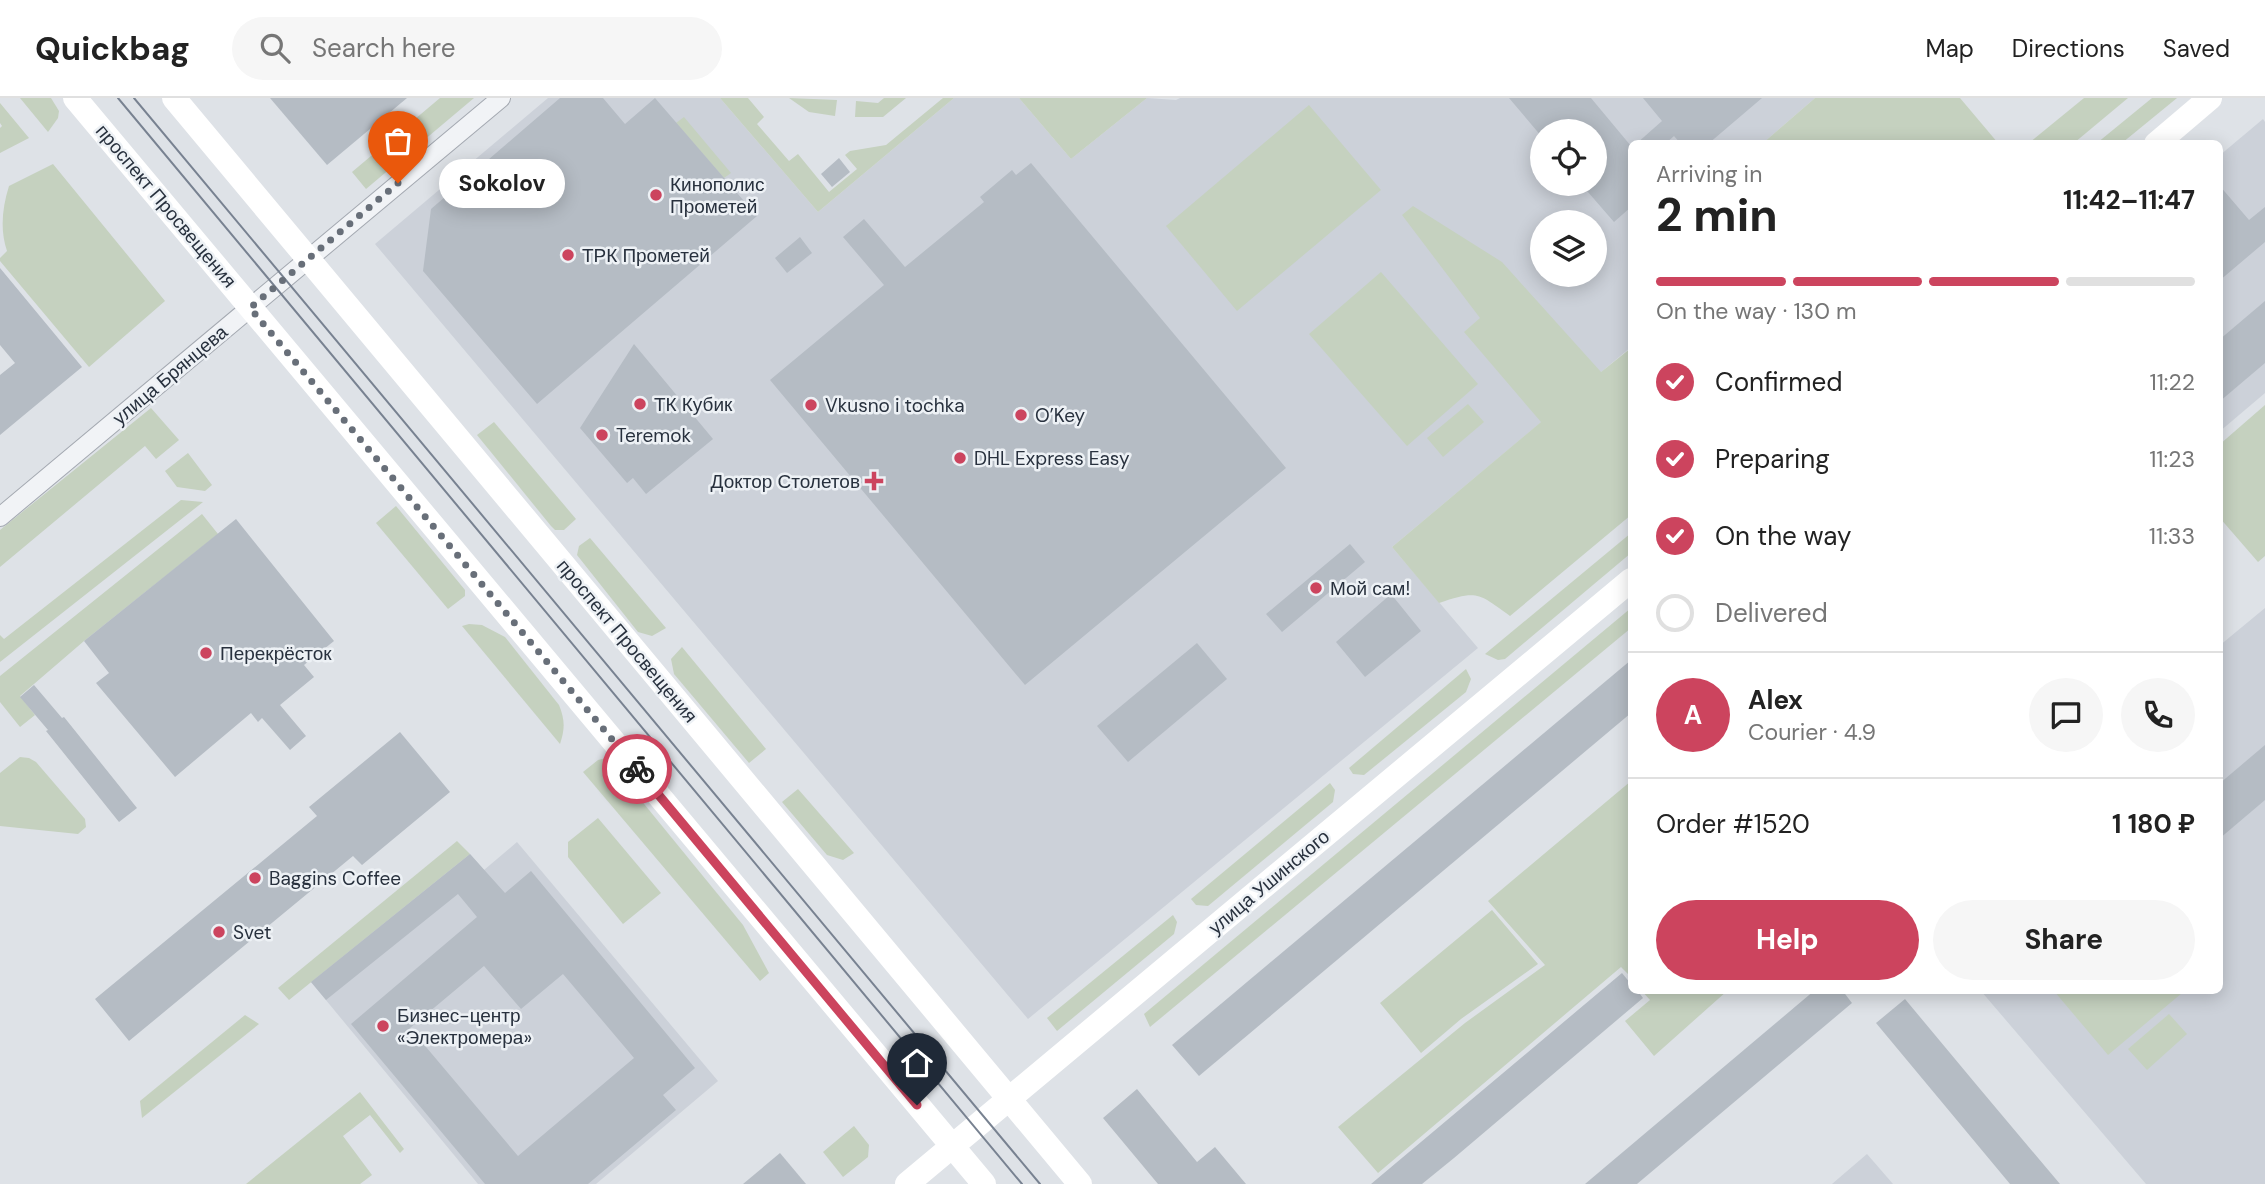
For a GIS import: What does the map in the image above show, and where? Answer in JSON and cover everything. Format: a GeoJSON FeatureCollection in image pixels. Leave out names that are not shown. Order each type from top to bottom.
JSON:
{"type":"FeatureCollection","features":[{"type":"Feature","properties":{"kind":"main road","name":"проспект Просвещения"},"geometry":{"type":"LineString","coordinates":[[75,98],[984,1184]]}},
{"type":"Feature","properties":{"kind":"main road","name":"проспект Просвещения"},"geometry":{"type":"LineString","coordinates":[[174,98],[1080,1184]]}},
{"type":"Feature","properties":{"kind":"main road"},"geometry":{"type":"LineString","coordinates":[[2161,140],[2210,98]]}},
{"type":"Feature","properties":{"kind":"main road","name":"улица Ушинского"},"geometry":{"type":"LineString","coordinates":[[907,1184],[1628,583]]}},
{"type":"Feature","properties":{"kind":"street","name":"улица Брянцева"},"geometry":{"type":"LineString","coordinates":[[0,517],[501,98]]}},
{"type":"Feature","properties":{"kind":"shaded area"},"geometry":{"type":"Polygon","coordinates":[[[548,98],[720,98],[818,212],[954,98],[1019,98],[1071,159],[1147,98],[1815,98],[1766,140],[1628,140],[1628,350],[1392,547],[1478,648],[1028,1019],[375,244],[548,98]]]}},
{"type":"Feature","properties":{"kind":"shaded area"},"geometry":{"type":"Polygon","coordinates":[[[2263,119],[2265,393],[2223,429],[2223,153],[2263,119]]]}},
{"type":"Feature","properties":{"kind":"shaded area"},"geometry":{"type":"Polygon","coordinates":[[[2265,608],[2265,1184],[2146,1184],[1984,994],[2223,994],[2223,643],[2265,608]]]}},
{"type":"Feature","properties":{"kind":"shaded area"},"geometry":{"type":"Polygon","coordinates":[[[517,842],[718,1081],[596,1184],[478,1184],[311,982],[470,854],[484,870],[517,842]]]}},
{"type":"Feature","properties":{"kind":"shaded area"},"geometry":{"type":"Polygon","coordinates":[[[1867,1154],[1893,1184],[1832,1184],[1867,1154]]]}},
{"type":"Feature","properties":{"kind":"green space"},"geometry":{"type":"Polygon","coordinates":[[[20,98],[51,98],[59,111],[58,118],[48,132],[20,98]]]}},
{"type":"Feature","properties":{"kind":"green space"},"geometry":{"type":"Polygon","coordinates":[[[440,98],[474,98],[366,189],[352,172],[440,98]]]}},
{"type":"Feature","properties":{"kind":"green space"},"geometry":{"type":"Polygon","coordinates":[[[720,98],[748,98],[764,117],[757,124],[789,161],[798,154],[829,192],[857,169],[845,155],[850,151],[886,145],[943,98],[954,98],[818,212],[720,98]]]}},
{"type":"Feature","properties":{"kind":"green space"},"geometry":{"type":"Polygon","coordinates":[[[789,98],[837,100],[835,116],[809,112],[789,98]]]}},
{"type":"Feature","properties":{"kind":"green space"},"geometry":{"type":"Polygon","coordinates":[[[884,98],[906,98],[883,117],[855,117],[856,101],[878,103],[884,98]]]}},
{"type":"Feature","properties":{"kind":"green space"},"geometry":{"type":"Polygon","coordinates":[[[1019,98],[1147,98],[1071,159],[1019,98]]]}},
{"type":"Feature","properties":{"kind":"green space"},"geometry":{"type":"Polygon","coordinates":[[[1815,98],[1960,98],[1995,140],[1766,140],[1815,98]]]}},
{"type":"Feature","properties":{"kind":"green space"},"geometry":{"type":"Polygon","coordinates":[[[2084,98],[2128,98],[2078,140],[2033,140],[2084,98]]]}},
{"type":"Feature","properties":{"kind":"green space"},"geometry":{"type":"Polygon","coordinates":[[[2152,98],[2177,98],[2126,140],[2101,140],[2152,98]]]}},
{"type":"Feature","properties":{"kind":"green space"},"geometry":{"type":"Polygon","coordinates":[[[0,103],[29,138],[0,153],[2,126],[0,103]]]}},
{"type":"Feature","properties":{"kind":"green space"},"geometry":{"type":"Polygon","coordinates":[[[1309,105],[1381,190],[1237,311],[1166,226],[1309,105]]]}},
{"type":"Feature","properties":{"kind":"green space"},"geometry":{"type":"Polygon","coordinates":[[[684,117],[731,173],[724,178],[676,123],[684,117]]]}},
{"type":"Feature","properties":{"kind":"green space"},"geometry":{"type":"Polygon","coordinates":[[[53,164],[165,301],[89,367],[0,261],[7,251],[3,236],[3,219],[9,186],[53,164]]]}},
{"type":"Feature","properties":{"kind":"green space"},"geometry":{"type":"Polygon","coordinates":[[[1413,206],[1502,262],[1601,372],[1628,350],[1628,518],[1510,616],[1491,602],[1477,596],[1462,596],[1439,603],[1392,547],[1541,422],[1464,332],[1480,318],[1402,215],[1413,206]]]}},
{"type":"Feature","properties":{"kind":"green space"},"geometry":{"type":"Polygon","coordinates":[[[1381,272],[1478,384],[1407,446],[1309,334],[1381,272]]]}},
{"type":"Feature","properties":{"kind":"green space"},"geometry":{"type":"Polygon","coordinates":[[[1468,404],[1484,422],[1443,457],[1427,438],[1468,404]]]}},
{"type":"Feature","properties":{"kind":"green space"},"geometry":{"type":"Polygon","coordinates":[[[2265,405],[2265,556],[2258,562],[2223,522],[2223,442],[2265,405]]]}},
{"type":"Feature","properties":{"kind":"green space"},"geometry":{"type":"Polygon","coordinates":[[[151,408],[179,440],[156,459],[145,446],[0,567],[0,530],[151,408]]]}},
{"type":"Feature","properties":{"kind":"green space"},"geometry":{"type":"Polygon","coordinates":[[[494,422],[576,519],[564,530],[555,530],[551,526],[477,435],[494,422]]]}},
{"type":"Feature","properties":{"kind":"green space"},"geometry":{"type":"Polygon","coordinates":[[[188,453],[212,485],[205,491],[177,487],[165,471],[188,453]]]}},
{"type":"Feature","properties":{"kind":"green space"},"geometry":{"type":"Polygon","coordinates":[[[181,500],[203,502],[0,662],[0,635],[4,639],[181,500]]]}},
{"type":"Feature","properties":{"kind":"green space"},"geometry":{"type":"Polygon","coordinates":[[[396,506],[465,590],[465,596],[448,609],[376,523],[396,506]]]}},
{"type":"Feature","properties":{"kind":"green space"},"geometry":{"type":"Polygon","coordinates":[[[202,514],[218,534],[20,696],[35,715],[20,727],[0,702],[0,676],[202,514]]]}},
{"type":"Feature","properties":{"kind":"green space"},"geometry":{"type":"Polygon","coordinates":[[[1628,535],[1628,556],[1505,659],[1498,660],[1485,654],[1628,535]]]}},
{"type":"Feature","properties":{"kind":"green space"},"geometry":{"type":"Polygon","coordinates":[[[590,538],[666,628],[652,636],[638,632],[577,555],[579,546],[590,538]]]}},
{"type":"Feature","properties":{"kind":"green space"},"geometry":{"type":"Polygon","coordinates":[[[1628,611],[1628,630],[1150,1027],[1144,1014],[1628,611]]]}},
{"type":"Feature","properties":{"kind":"green space"},"geometry":{"type":"Polygon","coordinates":[[[482,625],[505,637],[559,705],[564,725],[560,744],[462,626],[482,625]]]}},
{"type":"Feature","properties":{"kind":"green space"},"geometry":{"type":"Polygon","coordinates":[[[682,647],[766,749],[749,763],[674,674],[671,659],[682,647]]]}},
{"type":"Feature","properties":{"kind":"green space"},"geometry":{"type":"Polygon","coordinates":[[[1466,669],[1471,679],[1466,692],[1364,775],[1353,774],[1349,768],[1466,669]]]}},
{"type":"Feature","properties":{"kind":"green space"},"geometry":{"type":"Polygon","coordinates":[[[20,757],[36,762],[85,819],[86,827],[78,834],[0,826],[0,773],[20,757]]]}},
{"type":"Feature","properties":{"kind":"green space"},"geometry":{"type":"Polygon","coordinates":[[[602,759],[609,761],[743,925],[769,973],[760,981],[583,772],[602,759]]]}},
{"type":"Feature","properties":{"kind":"green space"},"geometry":{"type":"Polygon","coordinates":[[[1330,783],[1335,790],[1333,802],[1208,906],[1196,905],[1191,899],[1330,783]]]}},
{"type":"Feature","properties":{"kind":"green space"},"geometry":{"type":"Polygon","coordinates":[[[1628,784],[1628,974],[1621,967],[1378,1173],[1338,1127],[1465,1023],[1545,965],[1488,901],[1628,784]]]}},
{"type":"Feature","properties":{"kind":"green space"},"geometry":{"type":"Polygon","coordinates":[[[798,789],[854,853],[843,860],[827,855],[782,802],[798,789]]]}},
{"type":"Feature","properties":{"kind":"green space"},"geometry":{"type":"Polygon","coordinates":[[[598,818],[661,893],[623,924],[568,857],[568,842],[598,818]]]}},
{"type":"Feature","properties":{"kind":"green space"},"geometry":{"type":"Polygon","coordinates":[[[457,841],[470,854],[289,1000],[278,988],[457,841]]]}},
{"type":"Feature","properties":{"kind":"green space"},"geometry":{"type":"Polygon","coordinates":[[[1492,910],[1538,964],[1461,1019],[1421,1053],[1380,1003],[1492,910]]]}},
{"type":"Feature","properties":{"kind":"green space"},"geometry":{"type":"Polygon","coordinates":[[[1173,915],[1177,922],[1174,934],[1057,1031],[1047,1018],[1173,915]]]}},
{"type":"Feature","properties":{"kind":"green space"},"geometry":{"type":"Polygon","coordinates":[[[1645,994],[1724,994],[1654,1056],[1625,1021],[1650,1000],[1645,994]]]}},
{"type":"Feature","properties":{"kind":"green space"},"geometry":{"type":"Polygon","coordinates":[[[2057,994],[2181,994],[2108,1055],[2057,994]]]}},
{"type":"Feature","properties":{"kind":"green space"},"geometry":{"type":"Polygon","coordinates":[[[2169,1014],[2187,1034],[2147,1070],[2128,1049],[2169,1014]]]}},
{"type":"Feature","properties":{"kind":"green space"},"geometry":{"type":"Polygon","coordinates":[[[245,1015],[259,1024],[142,1118],[140,1101],[245,1015]]]}},
{"type":"Feature","properties":{"kind":"green space"},"geometry":{"type":"Polygon","coordinates":[[[360,1092],[404,1149],[400,1153],[370,1115],[343,1136],[372,1175],[360,1184],[246,1184],[360,1092]]]}},
{"type":"Feature","properties":{"kind":"green space"},"geometry":{"type":"Polygon","coordinates":[[[854,1126],[869,1145],[868,1157],[843,1177],[823,1152],[854,1126]]]}},
{"type":"Feature","properties":{"kind":"building"},"geometry":{"type":"Polygon","coordinates":[[[270,98],[407,98],[327,165],[270,98]]]}},
{"type":"Feature","properties":{"kind":"building","name":"ТРК Прометей"},"geometry":{"type":"Polygon","coordinates":[[[560,98],[603,98],[625,124],[655,98],[757,216],[537,404],[423,271],[431,209],[560,98]]]}},
{"type":"Feature","properties":{"kind":"building"},"geometry":{"type":"Polygon","coordinates":[[[1509,98],[1591,98],[1628,142],[1628,210],[1614,222],[1607,210],[1604,210],[1591,196],[1607,196],[1607,119],[1530,119],[1530,123],[1509,98]]]}},
{"type":"Feature","properties":{"kind":"building"},"geometry":{"type":"Polygon","coordinates":[[[1643,98],[1762,98],[1713,140],[1678,140],[1674,136],[1670,140],[1641,140],[1662,121],[1643,98]]]}},
{"type":"Feature","properties":{"kind":"building"},"geometry":{"type":"Polygon","coordinates":[[[839,158],[850,172],[832,187],[821,174],[839,158]]]}},
{"type":"Feature","properties":{"kind":"building","name":"O’Key"},"geometry":{"type":"Polygon","coordinates":[[[1031,163],[1286,468],[1025,685],[770,380],[884,285],[843,237],[864,219],[905,267],[984,202],[980,197],[1012,170],[1016,175],[1031,163]]]}},
{"type":"Feature","properties":{"kind":"building"},"geometry":{"type":"Polygon","coordinates":[[[2223,190],[2249,220],[2265,207],[2265,242],[2223,278],[2223,190]]]}},
{"type":"Feature","properties":{"kind":"building"},"geometry":{"type":"Polygon","coordinates":[[[800,237],[812,253],[787,273],[775,258],[800,237]]]}},
{"type":"Feature","properties":{"kind":"building"},"geometry":{"type":"Polygon","coordinates":[[[0,268],[82,367],[0,435],[0,375],[15,363],[0,345],[0,268]]]}},
{"type":"Feature","properties":{"kind":"building"},"geometry":{"type":"Polygon","coordinates":[[[2265,301],[2265,363],[2223,399],[2223,337],[2265,301]]]}},
{"type":"Feature","properties":{"kind":"building","name":"ТК Кубик"},"geometry":{"type":"Polygon","coordinates":[[[634,344],[713,439],[646,494],[633,478],[627,483],[580,428],[634,344]]]}},
{"type":"Feature","properties":{"kind":"building","name":"Перекрёсток"},"geometry":{"type":"Polygon","coordinates":[[[236,519],[334,641],[304,665],[314,677],[280,705],[306,736],[290,750],[262,718],[258,722],[251,713],[175,777],[96,683],[109,673],[84,641],[236,519]]]}},
{"type":"Feature","properties":{"kind":"building","name":"Мой сам!"},"geometry":{"type":"Polygon","coordinates":[[[1350,544],[1365,562],[1282,632],[1266,614],[1350,544]]]}},
{"type":"Feature","properties":{"kind":"building"},"geometry":{"type":"Polygon","coordinates":[[[1391,594],[1421,631],[1365,677],[1336,642],[1391,594]]]}},
{"type":"Feature","properties":{"kind":"building"},"geometry":{"type":"Polygon","coordinates":[[[1197,643],[1227,679],[1128,762],[1097,726],[1197,643]]]}},
{"type":"Feature","properties":{"kind":"building"},"geometry":{"type":"Polygon","coordinates":[[[1628,663],[1628,716],[1199,1076],[1172,1045],[1628,663]]]}},
{"type":"Feature","properties":{"kind":"building"},"geometry":{"type":"Polygon","coordinates":[[[34,685],[62,718],[64,717],[137,808],[119,822],[20,697],[34,685]]]}},
{"type":"Feature","properties":{"kind":"building","name":"Svet"},"geometry":{"type":"Polygon","coordinates":[[[400,732],[450,792],[362,865],[353,856],[129,1041],[95,999],[317,816],[309,807],[400,732]]]}},
{"type":"Feature","properties":{"kind":"building"},"geometry":{"type":"Polygon","coordinates":[[[2265,745],[2265,800],[2223,836],[2223,781],[2265,745]]]}},
{"type":"Feature","properties":{"kind":"building","name":"Бизнес-центр «Электромера»"},"geometry":{"type":"Polygon","coordinates":[[[470,854],[505,893],[531,871],[695,1068],[663,1095],[676,1110],[588,1184],[485,1184],[351,1024],[477,917],[458,894],[326,1000],[311,982],[470,854]],[[484,966],[410,1028],[518,1156],[634,1058],[563,974],[521,1009],[484,966]]]}},
{"type":"Feature","properties":{"kind":"building"},"geometry":{"type":"Polygon","coordinates":[[[1622,973],[1628,980],[1628,994],[1640,994],[1643,998],[1422,1184],[1371,1184],[1622,973]]]}},
{"type":"Feature","properties":{"kind":"building"},"geometry":{"type":"Polygon","coordinates":[[[1810,994],[1845,994],[1852,1003],[1637,1184],[1585,1184],[1810,994]]]}},
{"type":"Feature","properties":{"kind":"building"},"geometry":{"type":"Polygon","coordinates":[[[1905,999],[2060,1184],[2010,1184],[1876,1023],[1905,999]]]}},
{"type":"Feature","properties":{"kind":"building"},"geometry":{"type":"Polygon","coordinates":[[[1137,1089],[1197,1162],[1215,1147],[1246,1184],[1158,1184],[1103,1118],[1137,1089]]]}},
{"type":"Feature","properties":{"kind":"building"},"geometry":{"type":"Polygon","coordinates":[[[780,1153],[806,1184],[743,1184],[780,1153]]]}},
{"type":"Feature","properties":{"kind":"tram line"},"geometry":{"type":"LineString","coordinates":[[118,98],[1022,1184]]}},
{"type":"Feature","properties":{"kind":"tram line"},"geometry":{"type":"LineString","coordinates":[[134,98],[1040,1184]]}},
{"type":"Feature","properties":{"kind":"way so far"},"geometry":{"type":"LineString","coordinates":[[398,183],[250,308],[637,769]]}},
{"type":"Feature","properties":{"kind":"place","name":"Sokolov"},"geometry":{"type":"Point","coordinates":[398,183]}},
{"type":"Feature","properties":{"kind":"place","name":"Кинополис Прометей"},"geometry":{"type":"Point","coordinates":[656,195]}},
{"type":"Feature","properties":{"kind":"place","name":"ТРК Прометей"},"geometry":{"type":"Point","coordinates":[568,255]}},
{"type":"Feature","properties":{"kind":"place","name":"ТК Кубик"},"geometry":{"type":"Point","coordinates":[640,404]}},
{"type":"Feature","properties":{"kind":"place","name":"Vkusno i tochka"},"geometry":{"type":"Point","coordinates":[811,405]}},
{"type":"Feature","properties":{"kind":"place","name":"O’Key"},"geometry":{"type":"Point","coordinates":[1021,415]}},
{"type":"Feature","properties":{"kind":"place","name":"Teremok"},"geometry":{"type":"Point","coordinates":[602,435]}},
{"type":"Feature","properties":{"kind":"place","name":"DHL Express Easy"},"geometry":{"type":"Point","coordinates":[960,458]}},
{"type":"Feature","properties":{"kind":"place","name":"Доктор Столетов"},"geometry":{"type":"Point","coordinates":[874,481]}},
{"type":"Feature","properties":{"kind":"place","name":"Мой сам!"},"geometry":{"type":"Point","coordinates":[1316,588]}},
{"type":"Feature","properties":{"kind":"place","name":"Перекрёсток"},"geometry":{"type":"Point","coordinates":[206,653]}},
{"type":"Feature","properties":{"kind":"place","name":"Baggins Coffee"},"geometry":{"type":"Point","coordinates":[255,878]}},
{"type":"Feature","properties":{"kind":"place","name":"Svet"},"geometry":{"type":"Point","coordinates":[219,932]}},
{"type":"Feature","properties":{"kind":"place","name":"Бизнес-центр «Электромера»"},"geometry":{"type":"Point","coordinates":[383,1026]}},
{"type":"Feature","properties":{"kind":"route"},"geometry":{"type":"LineString","coordinates":[[637,769],[917,1105]]}}]}
